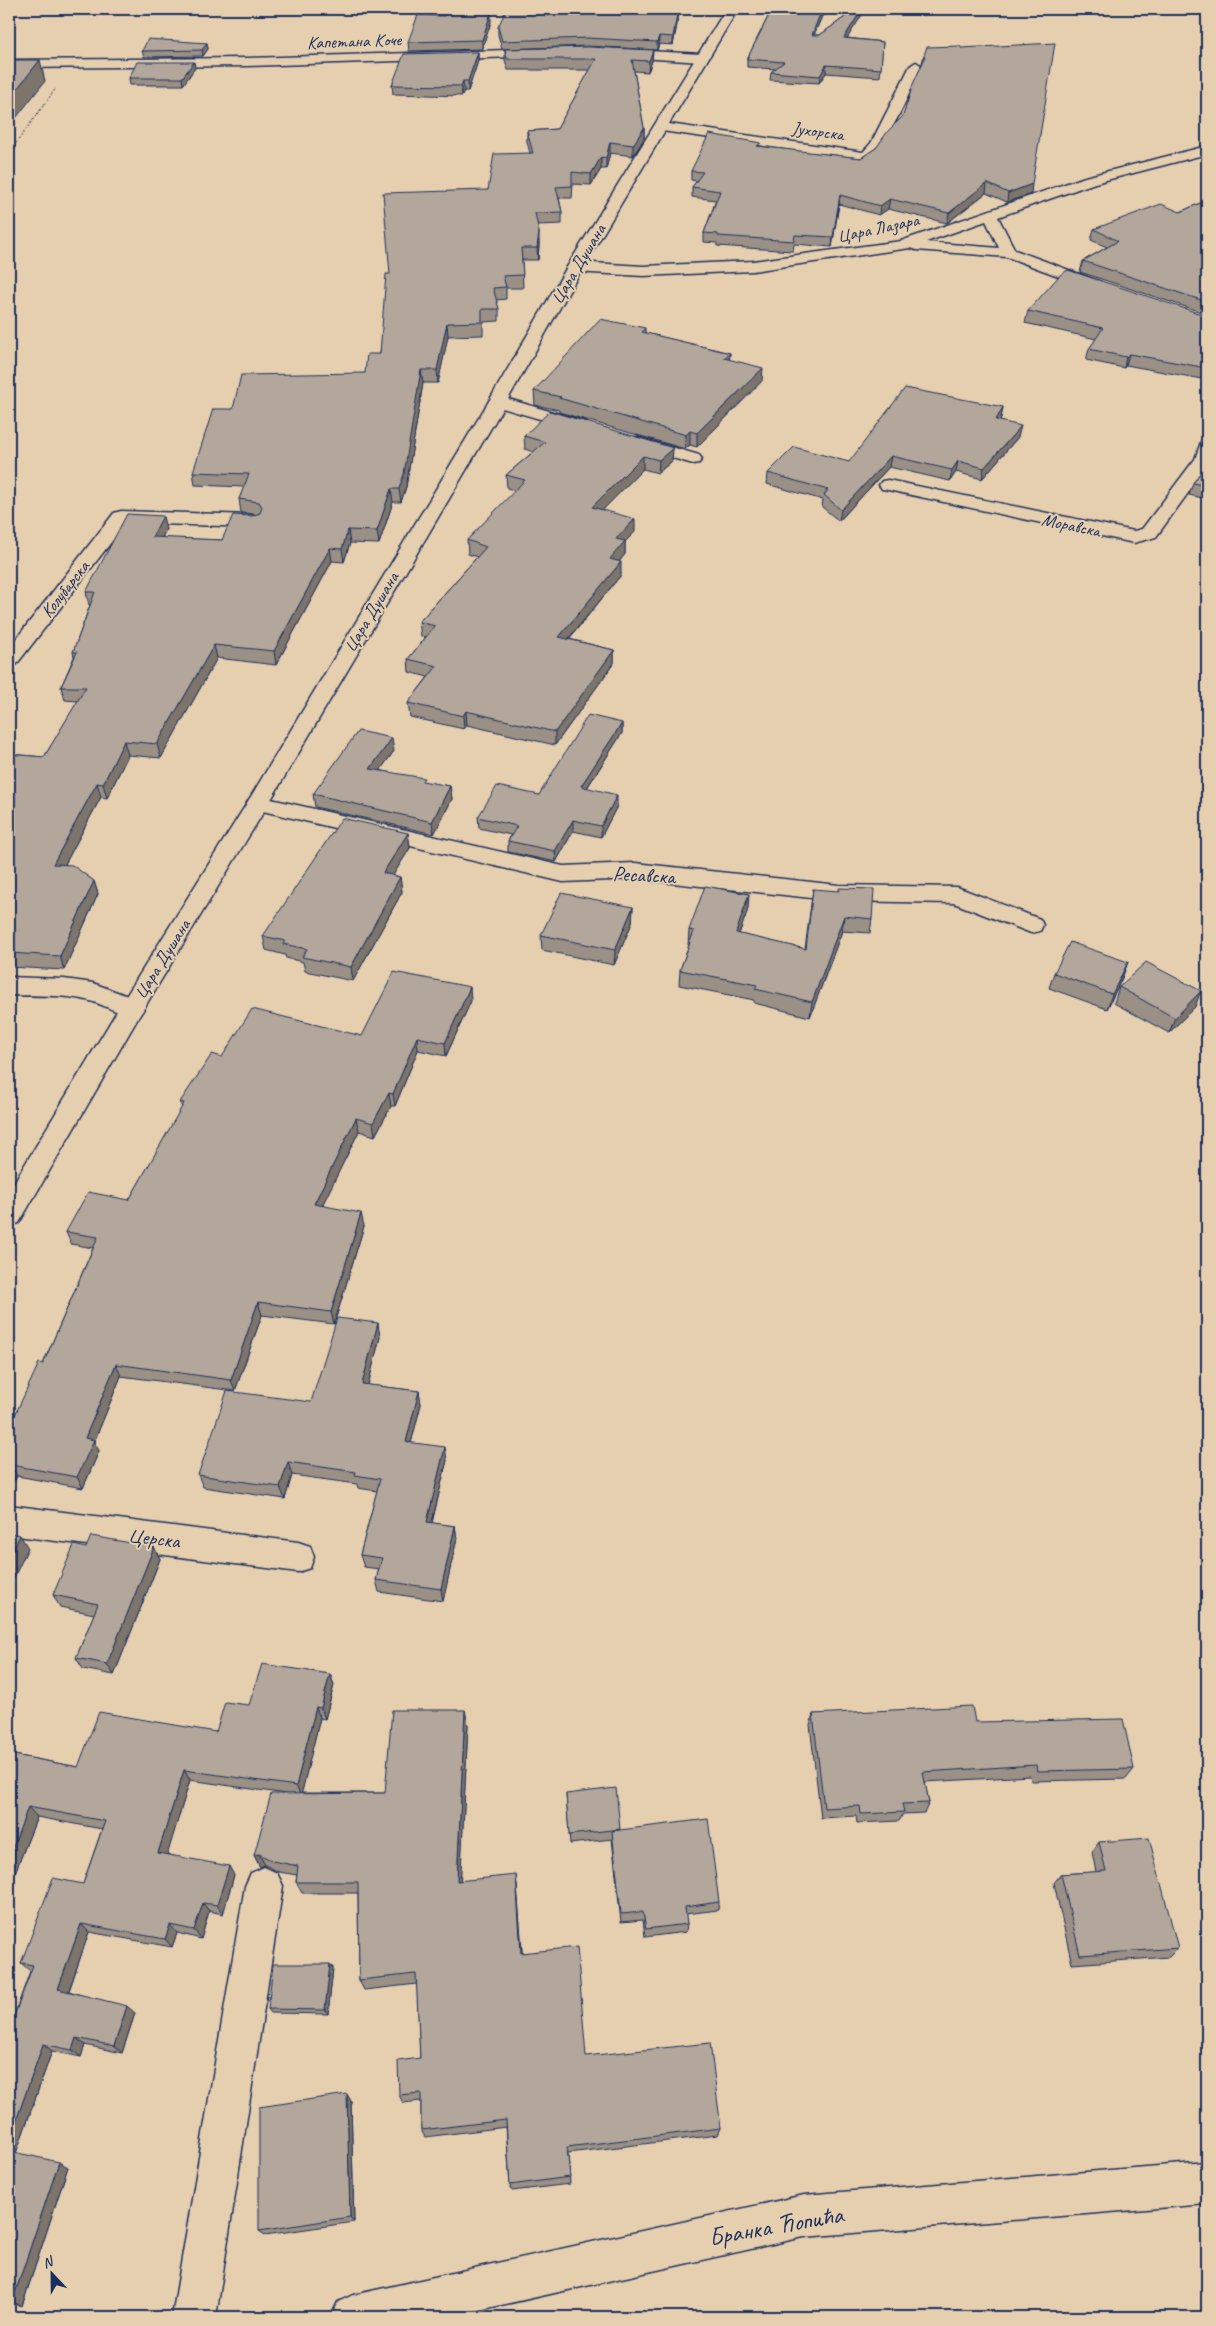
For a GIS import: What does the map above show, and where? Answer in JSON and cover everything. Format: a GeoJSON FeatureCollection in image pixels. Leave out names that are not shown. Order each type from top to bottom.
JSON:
{"type":"FeatureCollection","features":[{"type":"Feature","properties":{"kind":"street","name":"Цара Душана"},"geometry":{"type":"LineString","coordinates":[[9,1215],[132,1007],[258,803],[498,401],[574,268],[662,127],[701,58],[732,9]]}},
{"type":"Feature","properties":{"kind":"street"},"geometry":{"type":"LineString","coordinates":[[605,52],[701,58]]}},
{"type":"Feature","properties":{"kind":"street","name":"Капетана Коче"},"geometry":{"type":"LineString","coordinates":[[9,64],[247,62],[550,53]]}},
{"type":"Feature","properties":{"kind":"street","name":"Јухорска"},"geometry":{"type":"LineString","coordinates":[[662,127],[867,157],[877,144],[916,66]]}},
{"type":"Feature","properties":{"kind":"street","name":"Цара Лазара"},"geometry":{"type":"LineString","coordinates":[[574,268],[643,271],[753,266],[904,245],[1090,180],[1206,150]]}},
{"type":"Feature","properties":{"kind":"street"},"geometry":{"type":"LineString","coordinates":[[990,214],[1009,253]]}},
{"type":"Feature","properties":{"kind":"street"},"geometry":{"type":"LineString","coordinates":[[904,245],[1009,253],[1106,288]]}},
{"type":"Feature","properties":{"kind":"street"},"geometry":{"type":"LineString","coordinates":[[498,401],[600,431]]}},
{"type":"Feature","properties":{"kind":"street"},"geometry":{"type":"LineString","coordinates":[[618,437],[693,459]]}},
{"type":"Feature","properties":{"kind":"street","name":"Моравска"},"geometry":{"type":"LineString","coordinates":[[888,485],[1112,534],[1143,536],[1149,533],[1162,517],[1204,459],[1207,446]]}},
{"type":"Feature","properties":{"kind":"street","name":"Колубарска"},"geometry":{"type":"LineString","coordinates":[[9,661],[121,517],[254,521]]}},
{"type":"Feature","properties":{"kind":"street","name":"Ресавска"},"geometry":{"type":"LineString","coordinates":[[258,803],[564,874],[635,871],[839,893],[956,895],[1031,925]]}},
{"type":"Feature","properties":{"kind":"street"},"geometry":{"type":"LineString","coordinates":[[9,986],[64,988],[93,992],[132,1007]]}},
{"type":"Feature","properties":{"kind":"street","name":"Церска"},"geometry":{"type":"LineString","coordinates":[[9,1520],[298,1557]]}},
{"type":"Feature","properties":{"kind":"street"},"geometry":{"type":"LineString","coordinates":[[194,2317],[264,1886]]}},
{"type":"Feature","properties":{"kind":"street","name":"Бранка Ћопића"},"geometry":{"type":"LineString","coordinates":[[353,2317],[804,2216],[1207,2183]]}},
{"type":"Feature","properties":{"kind":"path"},"geometry":{"type":"LineString","coordinates":[[9,153],[71,64]]}},
{"type":"Feature","properties":{"kind":"building"},"geometry":{"type":"Polygon","coordinates":[[[544,9],[678,9],[673,37],[659,36],[657,42],[588,38],[502,41],[498,27],[506,10],[542,12],[544,9]]]}},
{"type":"Feature","properties":{"kind":"building"},"geometry":{"type":"Polygon","coordinates":[[[772,9],[822,9],[812,35],[820,35],[856,9],[862,9],[844,38],[883,42],[881,69],[826,65],[820,76],[771,72],[784,62],[747,59],[772,9]]]}},
{"type":"Feature","properties":{"kind":"building"},"geometry":{"type":"Polygon","coordinates":[[[446,11],[491,13],[482,40],[408,42],[418,15],[444,16],[446,11]]]}},
{"type":"Feature","properties":{"kind":"building"},"geometry":{"type":"Polygon","coordinates":[[[148,39],[207,43],[202,50],[142,51],[148,39]]]}},
{"type":"Feature","properties":{"kind":"building"},"geometry":{"type":"Polygon","coordinates":[[[1055,43],[1032,184],[1008,193],[987,183],[949,213],[890,199],[880,206],[840,195],[833,237],[795,235],[794,241],[718,236],[718,234],[704,233],[720,191],[692,187],[703,172],[691,171],[709,134],[761,143],[757,146],[861,158],[876,148],[888,131],[903,116],[913,84],[925,58],[924,55],[927,47],[960,46],[961,48],[1055,43]]]}},
{"type":"Feature","properties":{"kind":"building"},"geometry":{"type":"Polygon","coordinates":[[[588,47],[653,50],[649,61],[632,60],[644,128],[633,145],[610,142],[606,158],[601,157],[591,174],[572,172],[572,186],[556,187],[562,212],[535,213],[539,232],[537,248],[521,248],[523,275],[503,276],[506,287],[493,288],[499,309],[482,309],[482,322],[447,323],[437,370],[421,370],[404,474],[399,489],[391,489],[377,531],[348,530],[342,549],[330,548],[274,651],[214,645],[157,744],[124,741],[103,784],[97,783],[53,864],[72,865],[94,881],[60,956],[9,953],[9,813],[12,808],[9,808],[9,754],[44,757],[86,687],[61,687],[77,652],[73,652],[95,592],[86,592],[127,514],[163,516],[152,537],[222,540],[233,515],[252,516],[260,513],[262,507],[259,502],[239,499],[249,474],[193,472],[213,409],[233,409],[241,375],[365,373],[367,354],[380,354],[386,274],[390,274],[383,193],[488,190],[494,154],[533,153],[527,131],[557,129],[596,59],[507,59],[505,49],[588,47]]]}},
{"type":"Feature","properties":{"kind":"building"},"geometry":{"type":"Polygon","coordinates":[[[478,52],[468,81],[463,81],[461,86],[392,85],[404,54],[478,52]]]}},
{"type":"Feature","properties":{"kind":"building"},"geometry":{"type":"Polygon","coordinates":[[[9,60],[40,60],[9,99],[9,60]]]}},
{"type":"Feature","properties":{"kind":"building"},"geometry":{"type":"Polygon","coordinates":[[[137,62],[194,62],[182,78],[129,78],[137,62]]]}},
{"type":"Feature","properties":{"kind":"building"},"geometry":{"type":"Polygon","coordinates":[[[1207,200],[1207,302],[1083,261],[1118,241],[1094,229],[1161,204],[1180,212],[1207,200]]]}},
{"type":"Feature","properties":{"kind":"building"},"geometry":{"type":"Polygon","coordinates":[[[1068,270],[1207,316],[1207,368],[1129,354],[1126,357],[1089,349],[1103,328],[1028,311],[1060,275],[1068,270]]]}},
{"type":"Feature","properties":{"kind":"building"},"geometry":{"type":"Polygon","coordinates":[[[600,319],[645,328],[642,332],[730,353],[724,358],[763,368],[697,433],[690,431],[686,435],[559,398],[561,397],[534,391],[600,319]]]}},
{"type":"Feature","properties":{"kind":"building"},"geometry":{"type":"Polygon","coordinates":[[[905,388],[1003,407],[996,420],[1021,426],[984,468],[958,461],[952,470],[891,456],[841,510],[824,495],[828,490],[768,473],[794,447],[849,462],[905,388]]]}},
{"type":"Feature","properties":{"kind":"building"},"geometry":{"type":"Polygon","coordinates":[[[550,411],[673,448],[659,460],[643,456],[592,507],[635,519],[616,539],[625,541],[610,559],[621,562],[559,637],[614,650],[555,732],[466,711],[463,716],[408,703],[437,666],[408,659],[435,626],[419,622],[486,547],[467,540],[525,480],[506,475],[545,442],[524,436],[550,411]]]}},
{"type":"Feature","properties":{"kind":"building"},"geometry":{"type":"Polygon","coordinates":[[[1207,463],[1207,486],[1193,483],[1207,463]]]}},
{"type":"Feature","properties":{"kind":"building"},"geometry":{"type":"Polygon","coordinates":[[[588,715],[622,723],[581,786],[617,795],[601,826],[573,820],[555,851],[508,841],[517,826],[478,817],[497,786],[539,795],[588,715]]]}},
{"type":"Feature","properties":{"kind":"building"},"geometry":{"type":"Polygon","coordinates":[[[358,731],[392,738],[370,769],[424,778],[422,781],[450,786],[432,822],[313,794],[358,731]]]}},
{"type":"Feature","properties":{"kind":"building"},"geometry":{"type":"Polygon","coordinates":[[[342,818],[408,833],[383,873],[400,877],[351,967],[302,957],[307,949],[283,944],[285,941],[263,936],[342,818]]]}},
{"type":"Feature","properties":{"kind":"building"},"geometry":{"type":"Polygon","coordinates":[[[705,886],[749,894],[736,933],[806,949],[813,889],[839,891],[839,888],[874,889],[872,919],[844,916],[812,1002],[755,989],[757,985],[680,970],[694,931],[689,930],[705,886]]]}},
{"type":"Feature","properties":{"kind":"building"},"geometry":{"type":"Polygon","coordinates":[[[561,893],[633,907],[615,950],[541,935],[561,893]]]}},
{"type":"Feature","properties":{"kind":"building"},"geometry":{"type":"Polygon","coordinates":[[[1070,942],[1128,962],[1112,994],[1054,973],[1070,942]]]}},
{"type":"Feature","properties":{"kind":"building"},"geometry":{"type":"Polygon","coordinates":[[[1146,962],[1201,991],[1175,1018],[1119,987],[1146,962]]]}},
{"type":"Feature","properties":{"kind":"building"},"geometry":{"type":"Polygon","coordinates":[[[394,972],[470,987],[445,1043],[417,1037],[393,1094],[389,1093],[373,1123],[356,1118],[314,1204],[361,1213],[331,1312],[258,1302],[231,1380],[116,1364],[85,1438],[94,1440],[77,1477],[11,1465],[9,1469],[9,1428],[39,1363],[43,1364],[98,1237],[66,1232],[88,1192],[129,1200],[184,1103],[180,1102],[212,1054],[222,1057],[252,1009],[362,1036],[394,972]]]}},
{"type":"Feature","properties":{"kind":"building"},"geometry":{"type":"Polygon","coordinates":[[[337,1318],[378,1323],[362,1384],[419,1391],[406,1442],[445,1447],[427,1522],[455,1526],[441,1589],[376,1580],[382,1558],[360,1555],[380,1479],[355,1475],[356,1472],[288,1462],[280,1487],[198,1475],[227,1391],[311,1402],[337,1318]]]}},
{"type":"Feature","properties":{"kind":"building"},"geometry":{"type":"Polygon","coordinates":[[[9,1533],[20,1535],[9,1559],[9,1533]]]}},
{"type":"Feature","properties":{"kind":"building"},"geometry":{"type":"Polygon","coordinates":[[[91,1536],[154,1547],[107,1664],[76,1658],[98,1604],[53,1595],[74,1545],[86,1548],[91,1536]]]}},
{"type":"Feature","properties":{"kind":"building"},"geometry":{"type":"Polygon","coordinates":[[[262,1664],[330,1674],[321,1708],[316,1707],[296,1786],[184,1770],[158,1853],[229,1866],[217,1905],[203,1903],[194,1930],[170,1925],[165,1939],[81,1924],[58,1989],[127,2006],[114,2046],[76,2038],[72,2050],[43,2044],[9,2141],[9,2030],[33,1965],[21,1963],[53,1878],[83,1884],[105,1821],[28,1807],[9,1858],[9,1754],[78,1767],[99,1712],[216,1732],[225,1702],[249,1705],[262,1664]]]}},
{"type":"Feature","properties":{"kind":"building"},"geometry":{"type":"Polygon","coordinates":[[[972,1706],[975,1722],[1123,1719],[1134,1769],[1037,1771],[1036,1765],[923,1772],[929,1803],[902,1804],[904,1812],[861,1814],[860,1806],[824,1808],[813,1714],[972,1706]]]}},
{"type":"Feature","properties":{"kind":"building"},"geometry":{"type":"Polygon","coordinates":[[[392,1710],[465,1710],[457,1881],[516,1875],[521,1953],[577,1947],[586,2056],[710,2043],[721,2128],[567,2147],[570,2177],[510,2185],[506,2120],[421,2130],[421,2093],[399,2095],[398,2061],[420,2058],[416,1974],[359,1980],[358,1882],[296,1882],[298,1866],[273,1861],[259,1854],[254,1855],[271,1794],[385,1793],[392,1710]]]}},
{"type":"Feature","properties":{"kind":"building"},"geometry":{"type":"Polygon","coordinates":[[[616,1788],[620,1829],[569,1835],[566,1794],[616,1788]]]}},
{"type":"Feature","properties":{"kind":"building"},"geometry":{"type":"Polygon","coordinates":[[[708,1819],[719,1902],[685,1907],[687,1924],[646,1929],[643,1912],[621,1914],[612,1831],[708,1819]]]}},
{"type":"Feature","properties":{"kind":"building"},"geometry":{"type":"Polygon","coordinates":[[[1149,1838],[1178,1948],[1080,1955],[1061,1874],[1106,1871],[1099,1842],[1149,1838]]]}},
{"type":"Feature","properties":{"kind":"building"},"geometry":{"type":"Polygon","coordinates":[[[273,1964],[330,1964],[325,2010],[268,2009],[273,1964]]]}},
{"type":"Feature","properties":{"kind":"building"},"geometry":{"type":"Polygon","coordinates":[[[347,2094],[350,2217],[259,2231],[259,2107],[347,2094]]]}},
{"type":"Feature","properties":{"kind":"building"},"geometry":{"type":"Polygon","coordinates":[[[9,2151],[59,2162],[12,2302],[9,2302],[9,2151]]]}}]}
